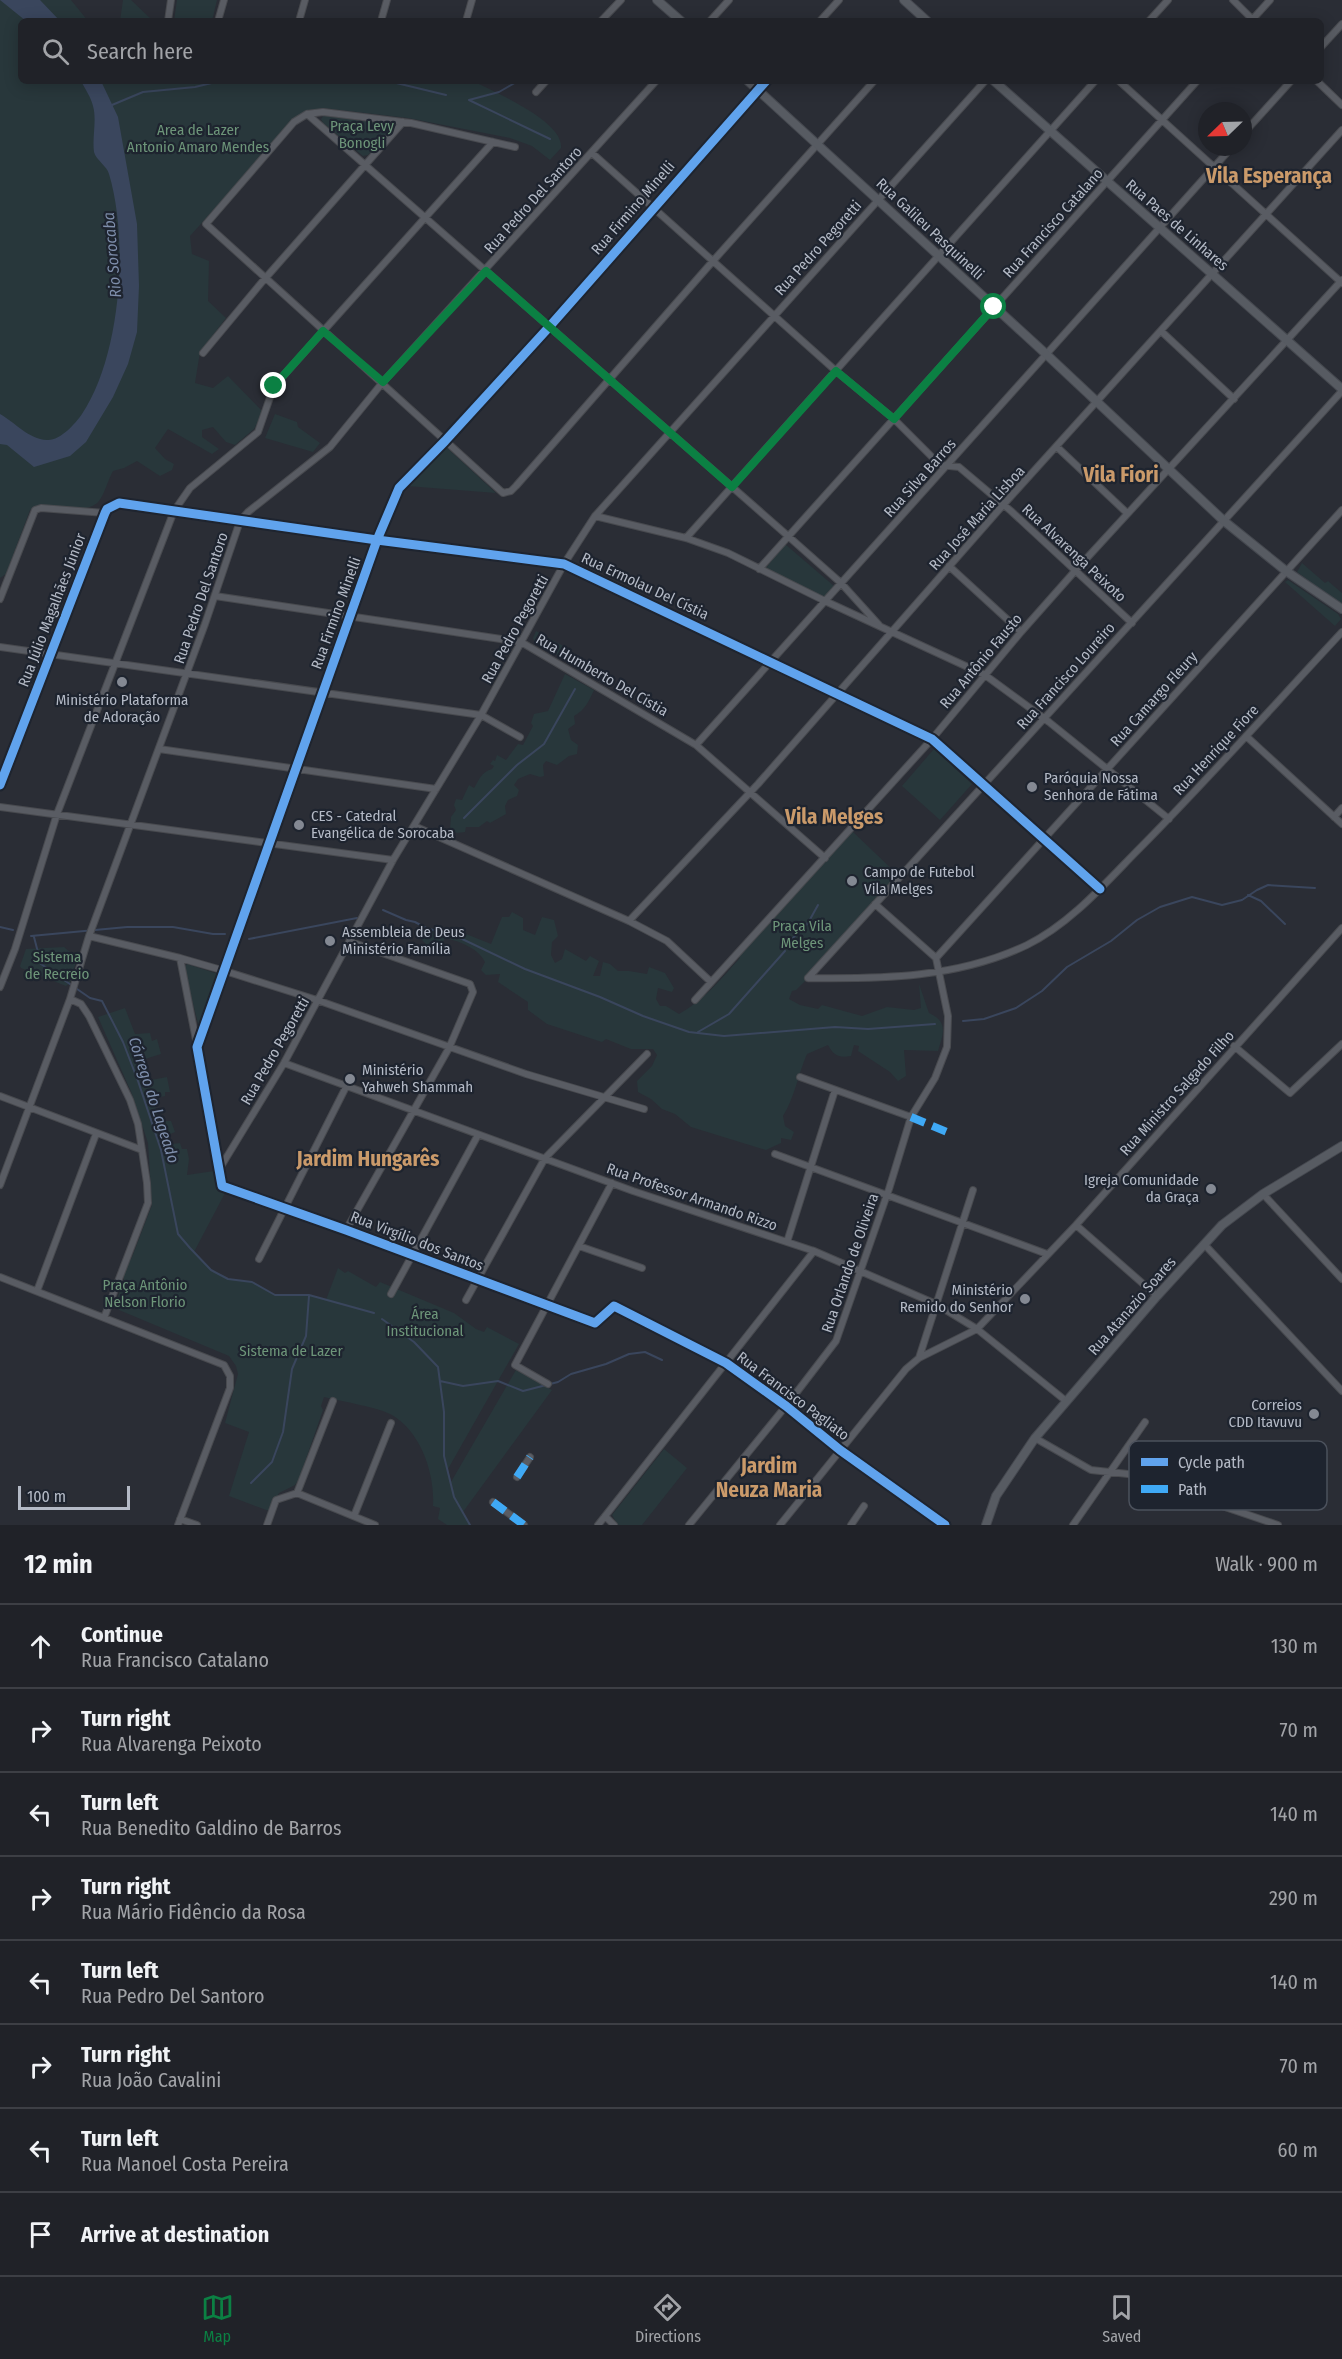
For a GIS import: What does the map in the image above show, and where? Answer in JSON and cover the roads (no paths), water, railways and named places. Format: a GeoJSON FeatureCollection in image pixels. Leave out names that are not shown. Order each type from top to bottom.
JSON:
{"type":"FeatureCollection","features":[{"type":"Feature","properties":{"kind":"street"},"geometry":{"type":"LineString","coordinates":[[168,18],[171,0]]}},
{"type":"Feature","properties":{"kind":"street"},"geometry":{"type":"LineString","coordinates":[[219,18],[224,0]]}},
{"type":"Feature","properties":{"kind":"street"},"geometry":{"type":"LineString","coordinates":[[300,18],[305,0]]}},
{"type":"Feature","properties":{"kind":"street"},"geometry":{"type":"LineString","coordinates":[[382,18],[387,0]]}},
{"type":"Feature","properties":{"kind":"street"},"geometry":{"type":"LineString","coordinates":[[467,18],[472,0]]}},
{"type":"Feature","properties":{"kind":"street"},"geometry":{"type":"LineString","coordinates":[[605,18],[621,0]]}},
{"type":"Feature","properties":{"kind":"street"},"geometry":{"type":"LineString","coordinates":[[657,0],[678,18]]}},
{"type":"Feature","properties":{"kind":"street"},"geometry":{"type":"LineString","coordinates":[[713,18],[729,0]]}},
{"type":"Feature","properties":{"kind":"street"},"geometry":{"type":"LineString","coordinates":[[823,18],[839,0]]}},
{"type":"Feature","properties":{"kind":"street"},"geometry":{"type":"LineString","coordinates":[[903,0],[924,18]]}},
{"type":"Feature","properties":{"kind":"street"},"geometry":{"type":"LineString","coordinates":[[1152,18],[1168,0]]}},
{"type":"Feature","properties":{"kind":"street"},"geometry":{"type":"LineString","coordinates":[[1233,0],[1250,18]]}},
{"type":"Feature","properties":{"kind":"street"},"geometry":{"type":"LineString","coordinates":[[1254,18],[1270,0]]}},
{"type":"Feature","properties":{"kind":"street"},"geometry":{"type":"LineString","coordinates":[[1324,45],[1342,24]]}},
{"type":"Feature","properties":{"kind":"street"},"geometry":{"type":"LineString","coordinates":[[536,92],[543,84]]}},
{"type":"Feature","properties":{"kind":"street","name":"Rua Pedro Del Santoro"},"geometry":{"type":"LineString","coordinates":[[0,1185],[70,999],[89,936],[187,673],[240,521],[248,512],[330,447],[383,382],[653,84]]}},
{"type":"Feature","properties":{"kind":"street","name":"Rua Galileu Pasquinelli"},"geometry":{"type":"LineString","coordinates":[[751,84],[1224,521],[1286,571],[1342,609]]}},
{"type":"Feature","properties":{"kind":"street","name":"Rua Firmino Minelli"},"geometry":{"type":"LineString","coordinates":[[197,1047],[352,616],[377,540],[399,488],[445,441],[549,326],[763,84]]}},
{"type":"Feature","properties":{"kind":"street"},"geometry":{"type":"LineString","coordinates":[[515,147],[403,122],[323,112],[307,114],[294,122],[207,222],[206,226],[383,382],[503,493],[512,491],[871,84]]}},
{"type":"Feature","properties":{"kind":"street","name":"Rua Pedro Pegoretti"},"geometry":{"type":"LineString","coordinates":[[220,1168],[284,1063],[393,860],[481,715],[564,564],[595,516],[982,84]]}},
{"type":"Feature","properties":{"kind":"street","name":"Rua Paes de Linhares"},"geometry":{"type":"LineString","coordinates":[[997,84],[1342,390]]}},
{"type":"Feature","properties":{"kind":"street"},"geometry":{"type":"LineString","coordinates":[[686,538],[1092,84]]}},
{"type":"Feature","properties":{"kind":"street"},"geometry":{"type":"LineString","coordinates":[[1122,84],[1342,281]]}},
{"type":"Feature","properties":{"kind":"street","name":"Rua Francisco Catalano"},"geometry":{"type":"LineString","coordinates":[[759,569],[1194,84]]}},
{"type":"Feature","properties":{"kind":"street"},"geometry":{"type":"LineString","coordinates":[[1252,124],[1288,84]]}},
{"type":"Feature","properties":{"kind":"street"},"geometry":{"type":"LineString","coordinates":[[1320,84],[1342,105]]}},
{"type":"Feature","properties":{"kind":"street"},"geometry":{"type":"LineString","coordinates":[[307,114],[788,536],[841,584],[879,625]]}},
{"type":"Feature","properties":{"kind":"street"},"geometry":{"type":"LineString","coordinates":[[203,353],[403,122]]}},
{"type":"Feature","properties":{"kind":"street","name":"Rua José Maria Lisboa"},"geometry":{"type":"LineString","coordinates":[[629,921],[752,791],[1004,504],[1058,447],[1265,213],[1342,130]]}},
{"type":"Feature","properties":{"kind":"street"},"geometry":{"type":"LineString","coordinates":[[0,987],[22,928],[57,814],[174,511],[190,488],[258,432],[274,386],[493,142]]}},
{"type":"Feature","properties":{"kind":"street","name":"Rua Alvarenga Peixoto"},"geometry":{"type":"LineString","coordinates":[[592,153],[836,371],[894,419],[940,465],[959,467],[997,501],[1004,504],[1132,622]]}},
{"type":"Feature","properties":{"kind":"street","name":"Rua Silva Barros"},"geometry":{"type":"LineString","coordinates":[[696,745],[1224,156]]}},
{"type":"Feature","properties":{"kind":"street","name":"Rua Antônio Fausto"},"geometry":{"type":"LineString","coordinates":[[695,1000],[932,740],[1021,632],[1127,513],[1342,281]]}},
{"type":"Feature","properties":{"kind":"street"},"geometry":{"type":"LineString","coordinates":[[1161,331],[1234,399]]}},
{"type":"Feature","properties":{"kind":"street","name":"Rua Francisco Loureiro"},"geometry":{"type":"LineString","coordinates":[[808,978],[1342,390]]}},
{"type":"Feature","properties":{"kind":"street"},"geometry":{"type":"LineString","coordinates":[[1058,447],[1127,513]]}},
{"type":"Feature","properties":{"kind":"street","name":"Rua Ermolau Del Cístia"},"geometry":{"type":"LineString","coordinates":[[2,588],[35,510],[41,508],[105,513],[110,507],[119,503],[564,564],[932,740],[1100,889]]}},
{"type":"Feature","properties":{"kind":"street","name":"Rua Camargo Fleury"},"geometry":{"type":"LineString","coordinates":[[936,958],[1342,510]]}},
{"type":"Feature","properties":{"kind":"street","name":"Rua Júlio Magalhães Júnior"},"geometry":{"type":"LineString","coordinates":[[0,785],[105,513]]}},
{"type":"Feature","properties":{"kind":"street"},"geometry":{"type":"LineString","coordinates":[[595,516],[686,538],[728,553],[985,675],[1045,718],[1169,819]]}},
{"type":"Feature","properties":{"kind":"street"},"geometry":{"type":"LineString","coordinates":[[949,566],[1021,632]]}},
{"type":"Feature","properties":{"kind":"street"},"geometry":{"type":"LineString","coordinates":[[0,599],[2,588]]}},
{"type":"Feature","properties":{"kind":"street","name":"Rua Humberto Del Cístia"},"geometry":{"type":"LineString","coordinates":[[215,596],[521,642],[696,745],[752,791],[825,858]]}},
{"type":"Feature","properties":{"kind":"street","name":"Rua Henrique Fiore"},"geometry":{"type":"LineString","coordinates":[[808,978],[899,977],[938,972],[982,963],[1027,945],[1050,931],[1100,889],[1169,819],[1342,632]]}},
{"type":"Feature","properties":{"kind":"street"},"geometry":{"type":"LineString","coordinates":[[0,647],[481,715],[520,737]]}},
{"type":"Feature","properties":{"kind":"street"},"geometry":{"type":"LineString","coordinates":[[1246,736],[1342,824]]}},
{"type":"Feature","properties":{"kind":"street"},"geometry":{"type":"LineString","coordinates":[[159,749],[436,789]]}},
{"type":"Feature","properties":{"kind":"street"},"geometry":{"type":"LineString","coordinates":[[0,807],[393,860]]}},
{"type":"Feature","properties":{"kind":"street"},"geometry":{"type":"LineString","coordinates":[[1334,817],[1342,808]]}},
{"type":"Feature","properties":{"kind":"street"},"geometry":{"type":"LineString","coordinates":[[414,826],[629,921],[667,941],[711,982]]}},
{"type":"Feature","properties":{"kind":"street"},"geometry":{"type":"LineString","coordinates":[[875,904],[936,958],[938,972]]}},
{"type":"Feature","properties":{"kind":"street","name":"Rua Ministro Salgado Filho"},"geometry":{"type":"LineString","coordinates":[[780,1525],[906,1369],[919,1358],[976,1329],[1076,1225],[1342,928]]}},
{"type":"Feature","properties":{"kind":"street"},"geometry":{"type":"LineString","coordinates":[[89,936],[225,971],[317,1000],[449,1048],[644,1109]]}},
{"type":"Feature","properties":{"kind":"street"},"geometry":{"type":"LineString","coordinates":[[346,1230],[449,1048],[472,997],[470,984],[351,942]]}},
{"type":"Feature","properties":{"kind":"street"},"geometry":{"type":"LineString","coordinates":[[180,958],[220,1168]]}},
{"type":"Feature","properties":{"kind":"street","name":"Rua Orlando de Oliveira"},"geometry":{"type":"LineString","coordinates":[[689,1525],[836,1341],[887,1195],[911,1117],[934,1078],[947,1047],[948,1016],[938,972]]}},
{"type":"Feature","properties":{"kind":"street"},"geometry":{"type":"LineString","coordinates":[[70,999],[81,1004],[89,1016],[130,1100],[142,1150],[148,1203],[104,1318]]}},
{"type":"Feature","properties":{"kind":"street"},"geometry":{"type":"LineString","coordinates":[[1234,1047],[1286,1092],[1293,1091],[1342,1044]]}},
{"type":"Feature","properties":{"kind":"street"},"geometry":{"type":"LineString","coordinates":[[466,1300],[545,1158],[646,1054]]}},
{"type":"Feature","properties":{"kind":"street","name":"Rua Professor Armando Rizzo"},"geometry":{"type":"LineString","coordinates":[[284,1063],[415,1110],[478,1136],[814,1251],[936,1304],[976,1329],[1066,1401]]}},
{"type":"Feature","properties":{"kind":"street"},"geometry":{"type":"LineString","coordinates":[[800,1077],[911,1117]]}},
{"type":"Feature","properties":{"kind":"street"},"geometry":{"type":"LineString","coordinates":[[259,1259],[347,1086]]}},
{"type":"Feature","properties":{"kind":"street"},"geometry":{"type":"LineString","coordinates":[[787,1242],[835,1090]]}},
{"type":"Feature","properties":{"kind":"street"},"geometry":{"type":"LineString","coordinates":[[0,1096],[142,1150]]}},
{"type":"Feature","properties":{"kind":"street"},"geometry":{"type":"LineString","coordinates":[[37,1291],[96,1134]]}},
{"type":"Feature","properties":{"kind":"street"},"geometry":{"type":"LineString","coordinates":[[391,1294],[478,1136]]}},
{"type":"Feature","properties":{"kind":"street","name":"Rua Atanazio Soares"},"geometry":{"type":"LineString","coordinates":[[986,1525],[996,1496],[1035,1438],[1222,1224],[1263,1194],[1342,1146]]}},
{"type":"Feature","properties":{"kind":"street"},"geometry":{"type":"LineString","coordinates":[[775,1154],[1047,1254]]}},
{"type":"Feature","properties":{"kind":"street","name":"Rua Virgílio dos Santos"},"geometry":{"type":"LineString","coordinates":[[220,1168],[219,1179],[222,1186],[346,1230],[546,1306],[595,1323],[614,1306]]}},
{"type":"Feature","properties":{"kind":"street"},"geometry":{"type":"LineString","coordinates":[[548,1384],[515,1365],[612,1183]]}},
{"type":"Feature","properties":{"kind":"street"},"geometry":{"type":"LineString","coordinates":[[919,1358],[973,1190]]}},
{"type":"Feature","properties":{"kind":"street"},"geometry":{"type":"LineString","coordinates":[[1263,1194],[1342,1279]]}},
{"type":"Feature","properties":{"kind":"street"},"geometry":{"type":"LineString","coordinates":[[1076,1225],[1157,1296]]}},
{"type":"Feature","properties":{"kind":"street"},"geometry":{"type":"LineString","coordinates":[[1204,1244],[1342,1390]]}},
{"type":"Feature","properties":{"kind":"street"},"geometry":{"type":"LineString","coordinates":[[579,1245],[642,1268]]}},
{"type":"Feature","properties":{"kind":"street"},"geometry":{"type":"LineString","coordinates":[[598,1525],[814,1251]]}},
{"type":"Feature","properties":{"kind":"street"},"geometry":{"type":"LineString","coordinates":[[0,1277],[224,1365],[230,1376],[230,1388],[179,1522],[196,1525]]}},
{"type":"Feature","properties":{"kind":"street","name":"Rua Francisco Pagliato"},"geometry":{"type":"LineString","coordinates":[[614,1306],[726,1363],[786,1406],[840,1450],[945,1525]]}},
{"type":"Feature","properties":{"kind":"street"},"geometry":{"type":"LineString","coordinates":[[297,1493],[333,1401]]}},
{"type":"Feature","properties":{"kind":"street"},"geometry":{"type":"LineString","coordinates":[[1131,1441],[1145,1422]]}},
{"type":"Feature","properties":{"kind":"street"},"geometry":{"type":"LineString","coordinates":[[354,1516],[391,1423]]}},
{"type":"Feature","properties":{"kind":"street"},"geometry":{"type":"LineString","coordinates":[[1035,1438],[1091,1470],[1129,1474]]}},
{"type":"Feature","properties":{"kind":"street"},"geometry":{"type":"LineString","coordinates":[[1073,1525],[1129,1444]]}},
{"type":"Feature","properties":{"kind":"street"},"geometry":{"type":"LineString","coordinates":[[517,1477],[530,1457]]}},
{"type":"Feature","properties":{"kind":"street"},"geometry":{"type":"LineString","coordinates":[[267,1525],[276,1500],[297,1493],[375,1525]]}},
{"type":"Feature","properties":{"kind":"street"},"geometry":{"type":"LineString","coordinates":[[493,1502],[524,1525]]}},
{"type":"Feature","properties":{"kind":"street"},"geometry":{"type":"LineString","coordinates":[[851,1525],[864,1506]]}},
{"type":"Feature","properties":{"kind":"street"},"geometry":{"type":"LineString","coordinates":[[1235,1510],[1278,1525]]}},
{"type":"Feature","properties":{"kind":"street"},"geometry":{"type":"LineString","coordinates":[[605,1516],[614,1525]]}},
{"type":"Feature","properties":{"kind":"street"},"geometry":{"type":"LineString","coordinates":[[1255,1525],[1259,1518]]}},
{"type":"Feature","properties":{"kind":"water"},"geometry":{"type":"Polygon","coordinates":[[[0,0],[40,0],[57,18],[22,18],[0,0]]]}},
{"type":"Feature","properties":{"kind":"water"},"geometry":{"type":"Polygon","coordinates":[[[83,84],[102,84],[118,117],[137,224],[139,286],[137,332],[128,364],[113,397],[86,442],[70,456],[34,467],[7,445],[0,444],[0,414],[34,437],[52,440],[62,435],[82,414],[95,390],[113,330],[120,264],[119,231],[108,171],[94,152],[95,123],[91,99],[83,84]]]}},
{"type":"Feature","properties":{"kind":"waterway"},"geometry":{"type":"LineString","coordinates":[[112,105],[143,92],[208,84]]}},
{"type":"Feature","properties":{"kind":"waterway"},"geometry":{"type":"LineString","coordinates":[[400,84],[446,95]]}},
{"type":"Feature","properties":{"kind":"waterway"},"geometry":{"type":"LineString","coordinates":[[469,100],[499,92],[513,84]]}},
{"type":"Feature","properties":{"kind":"waterway"},"geometry":{"type":"LineString","coordinates":[[469,100],[550,139]]}},
{"type":"Feature","properties":{"kind":"waterway"},"geometry":{"type":"LineString","coordinates":[[464,818],[517,765],[544,744],[575,689]]}},
{"type":"Feature","properties":{"kind":"waterway"},"geometry":{"type":"LineString","coordinates":[[963,1021],[984,1019],[1016,1008],[1042,991],[1067,967],[1111,941],[1137,920],[1160,907],[1192,897],[1222,905],[1242,900],[1268,885],[1315,888]]}},
{"type":"Feature","properties":{"kind":"waterway"},"geometry":{"type":"LineString","coordinates":[[1248,895],[1261,901],[1285,924]]}},
{"type":"Feature","properties":{"kind":"waterway"},"geometry":{"type":"LineString","coordinates":[[792,939],[808,923],[818,905]]}},
{"type":"Feature","properties":{"kind":"waterway"},"geometry":{"type":"LineString","coordinates":[[383,910],[426,928],[458,937],[525,969],[689,1032],[724,1036],[835,1027],[868,1029],[935,1024]]}},
{"type":"Feature","properties":{"kind":"waterway"},"geometry":{"type":"LineString","coordinates":[[249,939],[357,918]]}},
{"type":"Feature","properties":{"kind":"waterway"},"geometry":{"type":"LineString","coordinates":[[0,927],[13,930]]}},
{"type":"Feature","properties":{"kind":"waterway"},"geometry":{"type":"LineString","coordinates":[[31,936],[127,927],[173,927],[225,934]]}},
{"type":"Feature","properties":{"kind":"waterway","name":"Córrego do Lageado"},"geometry":{"type":"LineString","coordinates":[[34,937],[41,964],[90,998],[102,1001],[123,1042],[161,1150],[178,1234],[190,1248],[211,1270],[228,1279],[252,1282],[275,1295],[309,1295],[374,1313]]}},
{"type":"Feature","properties":{"kind":"waterway"},"geometry":{"type":"LineString","coordinates":[[698,1032],[729,1014],[785,951]]}},
{"type":"Feature","properties":{"kind":"waterway"},"geometry":{"type":"LineString","coordinates":[[251,1483],[272,1462],[283,1432],[292,1369],[306,1336],[309,1296]]}},
{"type":"Feature","properties":{"kind":"waterway","name":"Córrego do Lageado"},"geometry":{"type":"LineString","coordinates":[[382,1319],[414,1342],[438,1367],[444,1412],[444,1456],[454,1497],[470,1525]]}},
{"type":"Feature","properties":{"kind":"waterway"},"geometry":{"type":"LineString","coordinates":[[440,1381],[463,1386],[498,1381],[523,1391],[558,1382],[571,1374],[606,1364],[629,1354],[645,1352],[662,1360]]}},
{"type":"Feature","properties":{"kind":"place","name":"Ministério Plataforma de Adoração"},"geometry":{"type":"Point","coordinates":[122,682]}},
{"type":"Feature","properties":{"kind":"place","name":"Paróquia Nossa Senhora de Fátima"},"geometry":{"type":"Point","coordinates":[1032,787]}},
{"type":"Feature","properties":{"kind":"place","name":"CES - Catedral Evangélica de Sorocaba"},"geometry":{"type":"Point","coordinates":[299,825]}},
{"type":"Feature","properties":{"kind":"place","name":"Campo de Futebol Vila Melges"},"geometry":{"type":"Point","coordinates":[852,881]}},
{"type":"Feature","properties":{"kind":"place","name":"Assembleia de Deus Ministério Família"},"geometry":{"type":"Point","coordinates":[330,941]}},
{"type":"Feature","properties":{"kind":"place","name":"Ministério Yahweh Shammah"},"geometry":{"type":"Point","coordinates":[350,1079]}},
{"type":"Feature","properties":{"kind":"place","name":"Igreja Comunidade da Graça"},"geometry":{"type":"Point","coordinates":[1211,1189]}},
{"type":"Feature","properties":{"kind":"place","name":"Ministério Remido do Senhor"},"geometry":{"type":"Point","coordinates":[1025,1299]}},
{"type":"Feature","properties":{"kind":"place","name":"Correios CDD Itavuvu"},"geometry":{"type":"Point","coordinates":[1314,1414]}},
{"type":"Feature","properties":{"kind":"district","name":"Vila Esperança"},"geometry":{"type":"Point","coordinates":[1269,176]}},
{"type":"Feature","properties":{"kind":"district","name":"Vila Fiori"},"geometry":{"type":"Point","coordinates":[1121,475]}},
{"type":"Feature","properties":{"kind":"district","name":"Vila Melges"},"geometry":{"type":"Point","coordinates":[834,817]}},
{"type":"Feature","properties":{"kind":"district","name":"Jardim Hungarês"},"geometry":{"type":"Point","coordinates":[368,1159]}},
{"type":"Feature","properties":{"kind":"district","name":"Jardim Neuza Maria"},"geometry":{"type":"Point","coordinates":[769,1478]}},
{"type":"Feature","properties":{"kind":"park label","name":"Praça Levy Bonogli"},"geometry":{"type":"Point","coordinates":[362,134]}},
{"type":"Feature","properties":{"kind":"park label","name":"Area de Lazer Antonio Amaro Mendes"},"geometry":{"type":"Point","coordinates":[198,138]}},
{"type":"Feature","properties":{"kind":"park label","name":"Praça Vila Melges"},"geometry":{"type":"Point","coordinates":[802,934]}},
{"type":"Feature","properties":{"kind":"park label","name":"Sistema de Recreio"},"geometry":{"type":"Point","coordinates":[57,966]}},
{"type":"Feature","properties":{"kind":"park label","name":"Praça Antônio Nelson Florio"},"geometry":{"type":"Point","coordinates":[145,1294]}},
{"type":"Feature","properties":{"kind":"park label","name":"Área Institucional"},"geometry":{"type":"Point","coordinates":[425,1322]}},
{"type":"Feature","properties":{"kind":"park label","name":"Sistema de Lazer"},"geometry":{"type":"Point","coordinates":[291,1351]}},
{"type":"Feature","properties":{"kind":"water label","name":"Rio Sorocaba"},"geometry":{"type":"Point","coordinates":[112,255]}}]}
